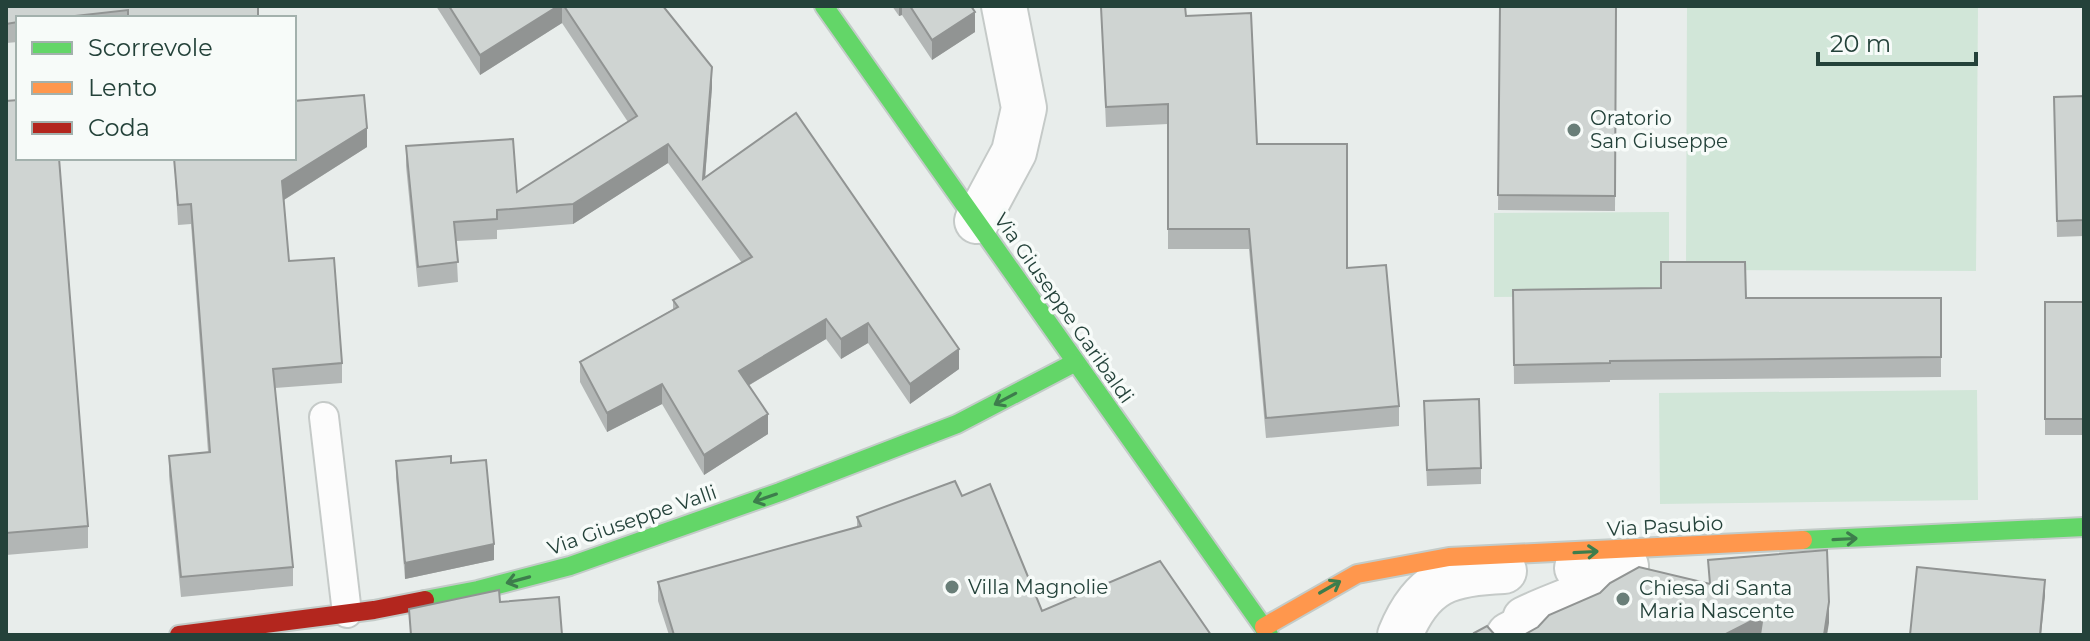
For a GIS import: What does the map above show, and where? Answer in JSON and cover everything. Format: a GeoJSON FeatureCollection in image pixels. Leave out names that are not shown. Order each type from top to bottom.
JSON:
{"type":"FeatureCollection","features":[{"type":"Feature","properties":{"kind":"street","name":"Via Giuseppe Garibaldi"},"geometry":{"type":"LineString","coordinates":[[824,6],[1266,631]]}},
{"type":"Feature","properties":{"kind":"street"},"geometry":{"type":"LineString","coordinates":[[977,221],[1014,152],[1024,108],[1004,6]]}},
{"type":"Feature","properties":{"kind":"street","name":"Via Giuseppe Valli"},"geometry":{"type":"LineString","coordinates":[[179,635],[366,619],[570,566],[780,492],[957,424],[1074,363]]}},
{"type":"Feature","properties":{"kind":"street","name":"Via Pasubio"},"geometry":{"type":"LineString","coordinates":[[1266,631],[1339,582],[1357,574],[1449,557],[2084,527]]}},
{"type":"Feature","properties":{"kind":"street"},"geometry":{"type":"LineString","coordinates":[[1400,635],[1411,608],[1440,582],[1451,578],[1472,572],[1626,566],[1590,586],[1589,591],[1570,602],[1561,601],[1525,619],[1526,626],[1509,635]]}},
{"type":"Feature","properties":{"kind":"lane"},"geometry":{"type":"LineString","coordinates":[[324,417],[366,619]]}},
{"type":"Feature","properties":{"kind":"green space"},"geometry":{"type":"Polygon","coordinates":[[[1687,6],[1978,6],[1976,271],[1686,270],[1687,6]]]}},
{"type":"Feature","properties":{"kind":"green space"},"geometry":{"type":"Polygon","coordinates":[[[1669,212],[1669,295],[1494,297],[1494,213],[1669,212]]]}},
{"type":"Feature","properties":{"kind":"green space"},"geometry":{"type":"Polygon","coordinates":[[[1977,390],[1978,500],[1660,504],[1659,393],[1977,390]]]}},
{"type":"Feature","properties":{"kind":"building"},"geometry":{"type":"Polygon","coordinates":[[[6,6],[258,6],[258,16],[128,16],[128,10],[75,16],[16,16],[16,22],[6,24],[6,6]]]}},
{"type":"Feature","properties":{"kind":"building"},"geometry":{"type":"Polygon","coordinates":[[[449,6],[558,6],[480,55],[449,6]]]}},
{"type":"Feature","properties":{"kind":"building"},"geometry":{"type":"Polygon","coordinates":[[[564,6],[663,6],[712,67],[703,179],[796,113],[959,349],[910,384],[868,323],[841,339],[826,319],[739,371],[768,414],[704,455],[662,384],[607,413],[580,362],[678,307],[673,300],[752,257],[668,144],[573,204],[497,210],[497,219],[454,222],[458,262],[418,267],[406,146],[513,139],[517,192],[637,116],[564,6]]]}},
{"type":"Feature","properties":{"kind":"building"},"geometry":{"type":"Polygon","coordinates":[[[910,6],[971,6],[975,12],[932,40],[910,6]]]}},
{"type":"Feature","properties":{"kind":"building"},"geometry":{"type":"Polygon","coordinates":[[[1185,6],[1186,16],[1251,13],[1257,144],[1347,144],[1347,268],[1386,265],[1399,406],[1266,418],[1249,229],[1168,229],[1168,104],[1106,107],[1101,7],[1185,6]]]}},
{"type":"Feature","properties":{"kind":"building"},"geometry":{"type":"Polygon","coordinates":[[[1500,6],[1616,6],[1615,196],[1498,195],[1500,6]]]}},
{"type":"Feature","properties":{"kind":"building"},"geometry":{"type":"Polygon","coordinates":[[[364,95],[367,128],[282,181],[289,261],[334,258],[342,363],[273,369],[293,567],[181,577],[169,456],[210,452],[191,204],[178,205],[174,160],[296,160],[296,101],[364,95]]]}},
{"type":"Feature","properties":{"kind":"building"},"geometry":{"type":"Polygon","coordinates":[[[2084,96],[2084,220],[2057,221],[2054,97],[2084,96]]]}},
{"type":"Feature","properties":{"kind":"building"},"geometry":{"type":"Polygon","coordinates":[[[16,100],[16,160],[59,160],[88,526],[6,533],[6,101],[16,100]]]}},
{"type":"Feature","properties":{"kind":"building"},"geometry":{"type":"Polygon","coordinates":[[[1661,262],[1745,262],[1746,298],[1941,298],[1941,357],[1514,365],[1513,290],[1661,288],[1661,262]]]}},
{"type":"Feature","properties":{"kind":"building"},"geometry":{"type":"Polygon","coordinates":[[[2045,302],[2084,302],[2084,419],[2045,419],[2045,302]]]}},
{"type":"Feature","properties":{"kind":"building"},"geometry":{"type":"Polygon","coordinates":[[[1479,399],[1481,468],[1427,470],[1424,401],[1479,399]]]}},
{"type":"Feature","properties":{"kind":"building"},"geometry":{"type":"Polygon","coordinates":[[[451,456],[451,463],[486,460],[494,544],[405,563],[396,461],[451,456]]]}},
{"type":"Feature","properties":{"kind":"building"},"geometry":{"type":"Polygon","coordinates":[[[955,481],[962,496],[990,484],[1042,611],[1160,561],[1211,635],[674,635],[658,582],[861,526],[857,517],[955,481]]]}},
{"type":"Feature","properties":{"kind":"building"},"geometry":{"type":"Polygon","coordinates":[[[1827,550],[1829,602],[1824,635],[1760,635],[1763,615],[1724,635],[1524,635],[1538,627],[1549,615],[1600,593],[1610,583],[1639,567],[1710,584],[1708,560],[1827,550]]]}},
{"type":"Feature","properties":{"kind":"building"},"geometry":{"type":"Polygon","coordinates":[[[1917,567],[2045,580],[2040,635],[1910,635],[1917,567]]]}},
{"type":"Feature","properties":{"kind":"building"},"geometry":{"type":"Polygon","coordinates":[[[499,590],[500,602],[559,597],[562,635],[411,635],[409,609],[499,590]]]}},
{"type":"Feature","properties":{"kind":"building"},"geometry":{"type":"Polygon","coordinates":[[[1487,626],[1495,635],[1475,635],[1474,633],[1487,626]]]}},
{"type":"Feature","properties":{"kind":"traffic: fast"},"geometry":{"type":"LineString","coordinates":[[824,6],[1269,635]]}},
{"type":"Feature","properties":{"kind":"traffic: fast"},"geometry":{"type":"LineString","coordinates":[[425,600],[570,566],[780,492],[957,424],[1074,363]]}},
{"type":"Feature","properties":{"kind":"traffic: fast"},"geometry":{"type":"LineString","coordinates":[[1803,540],[2084,527]]}},
{"type":"Feature","properties":{"kind":"traffic: slow"},"geometry":{"type":"LineString","coordinates":[[1264,627],[1357,574],[1449,557],[1803,540]]}},
{"type":"Feature","properties":{"kind":"traffic: jam"},"geometry":{"type":"LineString","coordinates":[[179,635],[374,610],[425,600]]}},
{"type":"Feature","properties":{"kind":"place","name":"Oratorio San Giuseppe"},"geometry":{"type":"Point","coordinates":[1574,130]}},
{"type":"Feature","properties":{"kind":"place","name":"Villa Magnolie"},"geometry":{"type":"Point","coordinates":[952,587]}},
{"type":"Feature","properties":{"kind":"place","name":"Chiesa di Santa Maria Nascente"},"geometry":{"type":"Point","coordinates":[1623,599]}}]}
